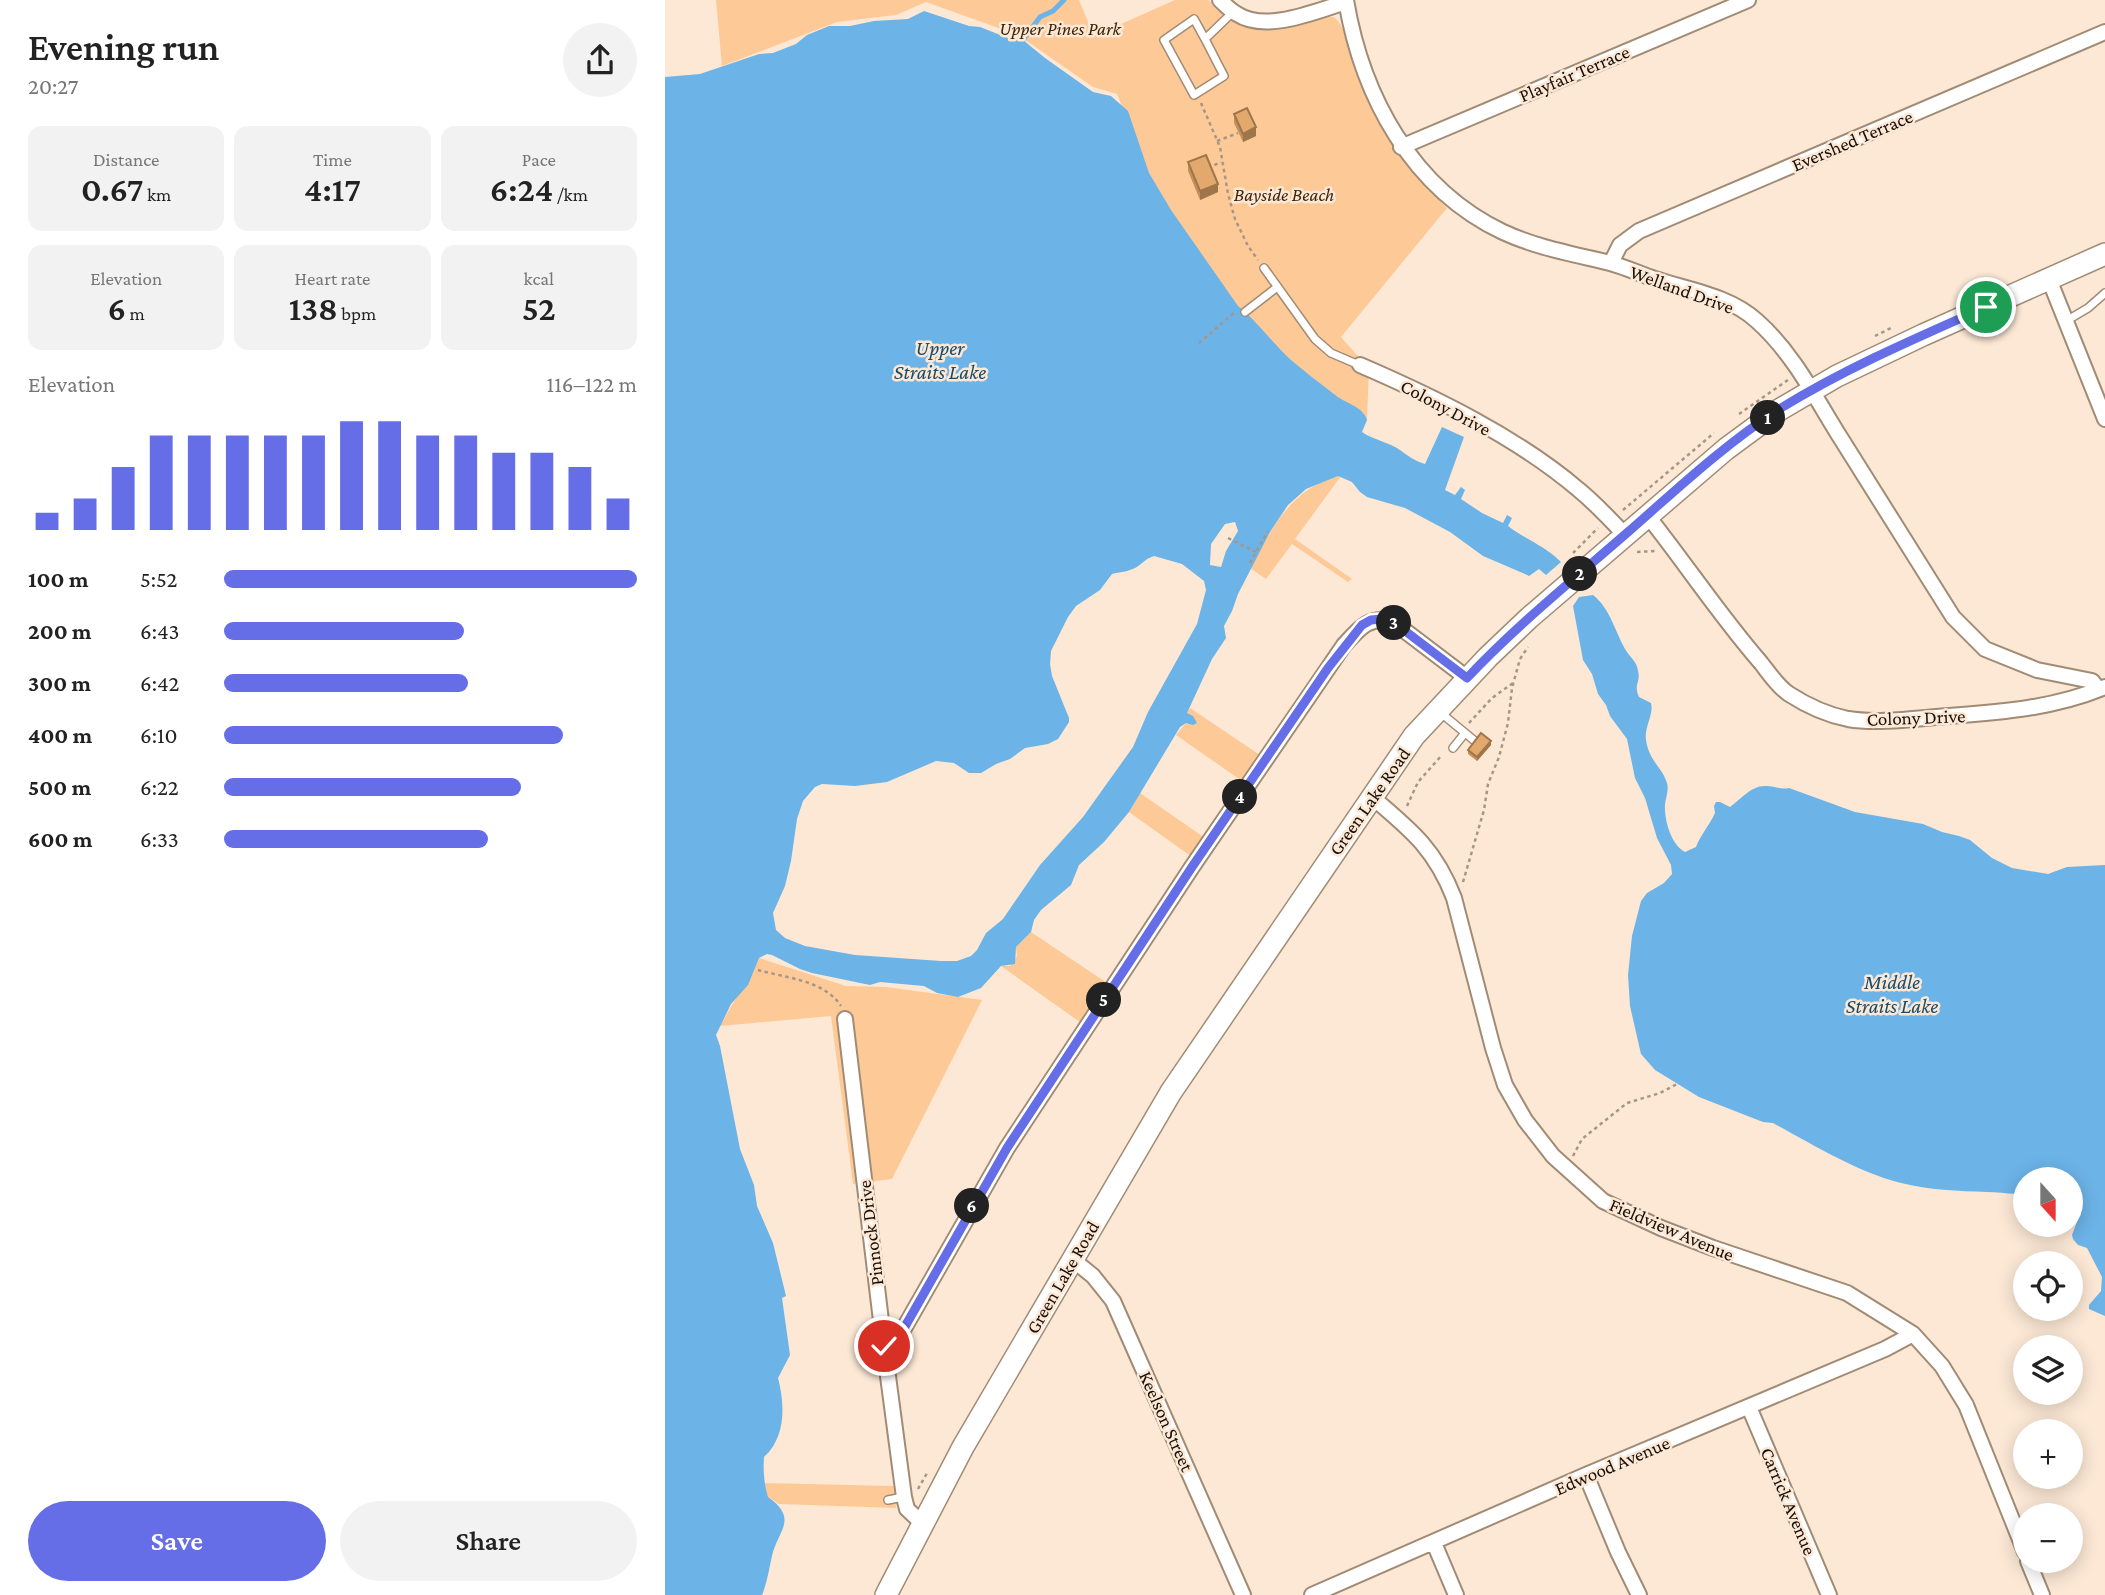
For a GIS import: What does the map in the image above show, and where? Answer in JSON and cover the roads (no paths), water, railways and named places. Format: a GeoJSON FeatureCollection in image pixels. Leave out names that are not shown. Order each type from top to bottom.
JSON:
{"type":"FeatureCollection","features":[{"type":"Feature","properties":{"kind":"street"},"geometry":{"type":"LineString","coordinates":[[1220,0],[1239,16],[1261,21],[1281,20],[1346,1]]}},
{"type":"Feature","properties":{"kind":"street","name":"Playfair Terrace"},"geometry":{"type":"LineString","coordinates":[[1401,146],[1748,0]]}},
{"type":"Feature","properties":{"kind":"street","name":"Welland Drive"},"geometry":{"type":"LineString","coordinates":[[1346,1],[1361,61],[1381,110],[1401,146],[1426,176],[1460,206],[1502,232],[1554,251],[1611,264],[1697,291],[1739,308],[1756,319],[1794,361],[1953,617],[1985,649],[2037,670],[2092,681],[2102,688]]}},
{"type":"Feature","properties":{"kind":"street","name":"Evershed Terrace"},"geometry":{"type":"LineString","coordinates":[[1611,264],[1620,245],[1639,231],[2105,32]]}},
{"type":"Feature","properties":{"kind":"street","name":"Green Lake Road"},"geometry":{"type":"LineString","coordinates":[[886,1595],[963,1447],[1171,1092],[1414,736],[1437,710],[1513,634],[1628,544],[1647,515],[1726,449],[1779,410],[1923,335],[2105,254]]}},
{"type":"Feature","properties":{"kind":"street"},"geometry":{"type":"LineString","coordinates":[[2049,279],[2105,419]]}},
{"type":"Feature","properties":{"kind":"street","name":"Colony Drive"},"geometry":{"type":"LineString","coordinates":[[1360,365],[1448,407],[1546,464],[1579,490],[1628,544]]}},
{"type":"Feature","properties":{"kind":"street","name":"Colony Drive"},"geometry":{"type":"LineString","coordinates":[[1647,515],[1754,656],[1787,693],[1815,708],[1849,719],[1894,720],[2027,709],[2074,699],[2102,688]]}},
{"type":"Feature","properties":{"kind":"street"},"geometry":{"type":"LineString","coordinates":[[884,1346],[895,1344],[1007,1148],[1192,867],[1344,645],[1362,625],[1371,620],[1392,621],[1467,678]]}},
{"type":"Feature","properties":{"kind":"street","name":"Fieldview Avenue"},"geometry":{"type":"LineString","coordinates":[[1372,797],[1411,830],[1433,854],[1454,898],[1505,1085],[1525,1119],[1553,1156],[1603,1200],[1614,1206],[1713,1248],[1847,1293],[1913,1334],[1942,1366],[1966,1405],[2013,1522]]}},
{"type":"Feature","properties":{"kind":"street","name":"Pinnock Drive"},"geometry":{"type":"LineString","coordinates":[[845,1019],[904,1497],[907,1509],[922,1523]]}},
{"type":"Feature","properties":{"kind":"street","name":"Keelson Street"},"geometry":{"type":"LineString","coordinates":[[1072,1259],[1093,1276],[1113,1301],[1243,1595]]}},
{"type":"Feature","properties":{"kind":"street","name":"Edwood Avenue"},"geometry":{"type":"LineString","coordinates":[[1312,1595],[1586,1475],[1885,1349],[1913,1334]]}},
{"type":"Feature","properties":{"kind":"street","name":"Carrick Avenue"},"geometry":{"type":"LineString","coordinates":[[1749,1407],[1829,1595]]}},
{"type":"Feature","properties":{"kind":"street"},"geometry":{"type":"LineString","coordinates":[[1586,1475],[1639,1595]]}},
{"type":"Feature","properties":{"kind":"street"},"geometry":{"type":"LineString","coordinates":[[1434,1543],[1456,1595]]}},
{"type":"Feature","properties":{"kind":"street"},"geometry":{"type":"LineString","coordinates":[[2033,1573],[2042,1595]]}},
{"type":"Feature","properties":{"kind":"lane"},"geometry":{"type":"LineString","coordinates":[[1205,39],[1233,11]]}},
{"type":"Feature","properties":{"kind":"lane"},"geometry":{"type":"LineString","coordinates":[[1194,19],[1205,39],[1224,76],[1194,95],[1164,40],[1194,19]]}},
{"type":"Feature","properties":{"kind":"lane"},"geometry":{"type":"LineString","coordinates":[[1264,268],[1315,339],[1331,353],[1360,365]]}},
{"type":"Feature","properties":{"kind":"lane"},"geometry":{"type":"LineString","coordinates":[[1244,309],[1276,288]]}},
{"type":"Feature","properties":{"kind":"lane"},"geometry":{"type":"LineString","coordinates":[[2066,321],[2088,308],[2105,293]]}},
{"type":"Feature","properties":{"kind":"lane"},"geometry":{"type":"LineString","coordinates":[[1437,710],[1476,742]]}},
{"type":"Feature","properties":{"kind":"lane"},"geometry":{"type":"LineString","coordinates":[[1453,748],[1465,733]]}},
{"type":"Feature","properties":{"kind":"lane"},"geometry":{"type":"LineString","coordinates":[[888,1500],[904,1497]]}},
{"type":"Feature","properties":{"kind":"water","name":"Upper Straits Lake"},"geometry":{"type":"Polygon","coordinates":[[[924,11],[1008,38],[1023,40],[1093,92],[1111,96],[1128,111],[1149,173],[1171,210],[1238,306],[1291,360],[1338,397],[1362,411],[1367,420],[1362,432],[1366,435],[1396,447],[1425,464],[1442,427],[1464,437],[1445,490],[1455,495],[1461,487],[1465,490],[1461,499],[1482,513],[1503,523],[1507,515],[1512,518],[1508,526],[1561,562],[1546,575],[1539,569],[1529,576],[1483,556],[1450,532],[1405,508],[1367,497],[1352,482],[1338,476],[1306,489],[1288,505],[1270,532],[1238,594],[1224,626],[1226,638],[1212,659],[1187,713],[1193,716],[1197,723],[1186,723],[1180,727],[1129,812],[1104,842],[1079,865],[1071,885],[1041,910],[1034,920],[1031,932],[1016,947],[1015,964],[1001,966],[981,988],[958,997],[937,993],[924,986],[880,982],[870,985],[812,973],[767,954],[759,958],[748,985],[731,1004],[716,1035],[740,1149],[754,1185],[757,1206],[773,1243],[786,1296],[782,1298],[790,1355],[778,1378],[782,1420],[776,1440],[764,1457],[768,1497],[783,1512],[784,1525],[772,1556],[762,1595],[665,1595],[665,77],[700,74],[759,54],[773,53],[829,26],[908,19],[924,11]],[[1235,522],[1225,524],[1211,544],[1210,565],[1221,567],[1226,551],[1238,531],[1235,522]],[[1154,556],[1132,569],[1112,574],[1100,590],[1076,606],[1068,617],[1051,651],[1052,676],[1069,718],[1058,739],[1048,744],[1025,748],[1010,759],[981,773],[969,773],[954,763],[936,761],[887,782],[855,786],[822,784],[815,787],[803,801],[797,819],[785,886],[773,913],[776,930],[785,938],[805,946],[855,955],[941,961],[957,961],[971,956],[986,933],[1003,919],[1040,865],[1083,817],[1133,747],[1148,712],[1197,624],[1206,590],[1204,581],[1182,564],[1154,556]]]}},
{"type":"Feature","properties":{"kind":"water","name":"Middle Straits Lake"},"geometry":{"type":"Polygon","coordinates":[[[1593,595],[1599,601],[1636,665],[1639,697],[1651,703],[1646,735],[1648,747],[1667,783],[1667,824],[1676,844],[1685,852],[1696,847],[1715,813],[1716,802],[1730,807],[1751,790],[1766,786],[1789,788],[1855,812],[1923,824],[1959,836],[1970,840],[1992,858],[2012,868],[2048,874],[2067,867],[2105,865],[2105,1316],[2089,1309],[2089,1305],[2101,1291],[2102,1277],[2087,1248],[2078,1245],[2072,1237],[2083,1237],[2083,1167],[2013,1167],[2013,1194],[1944,1190],[1901,1183],[1851,1165],[1773,1123],[1763,1122],[1699,1097],[1655,1070],[1641,1054],[1630,1006],[1628,975],[1632,936],[1641,901],[1672,874],[1671,865],[1657,838],[1645,798],[1635,778],[1627,739],[1610,716],[1583,660],[1573,606],[1579,597],[1593,595]]]}},
{"type":"Feature","properties":{"kind":"waterway"},"geometry":{"type":"LineString","coordinates":[[1023,40],[1040,17],[1053,11],[1064,0]]}},
{"type":"Feature","properties":{"kind":"park label","name":"Upper Pines Park"},"geometry":{"type":"Point","coordinates":[1060,28]}},
{"type":"Feature","properties":{"kind":"park label","name":"Bayside Beach"},"geometry":{"type":"Point","coordinates":[1284,194]}}]}
